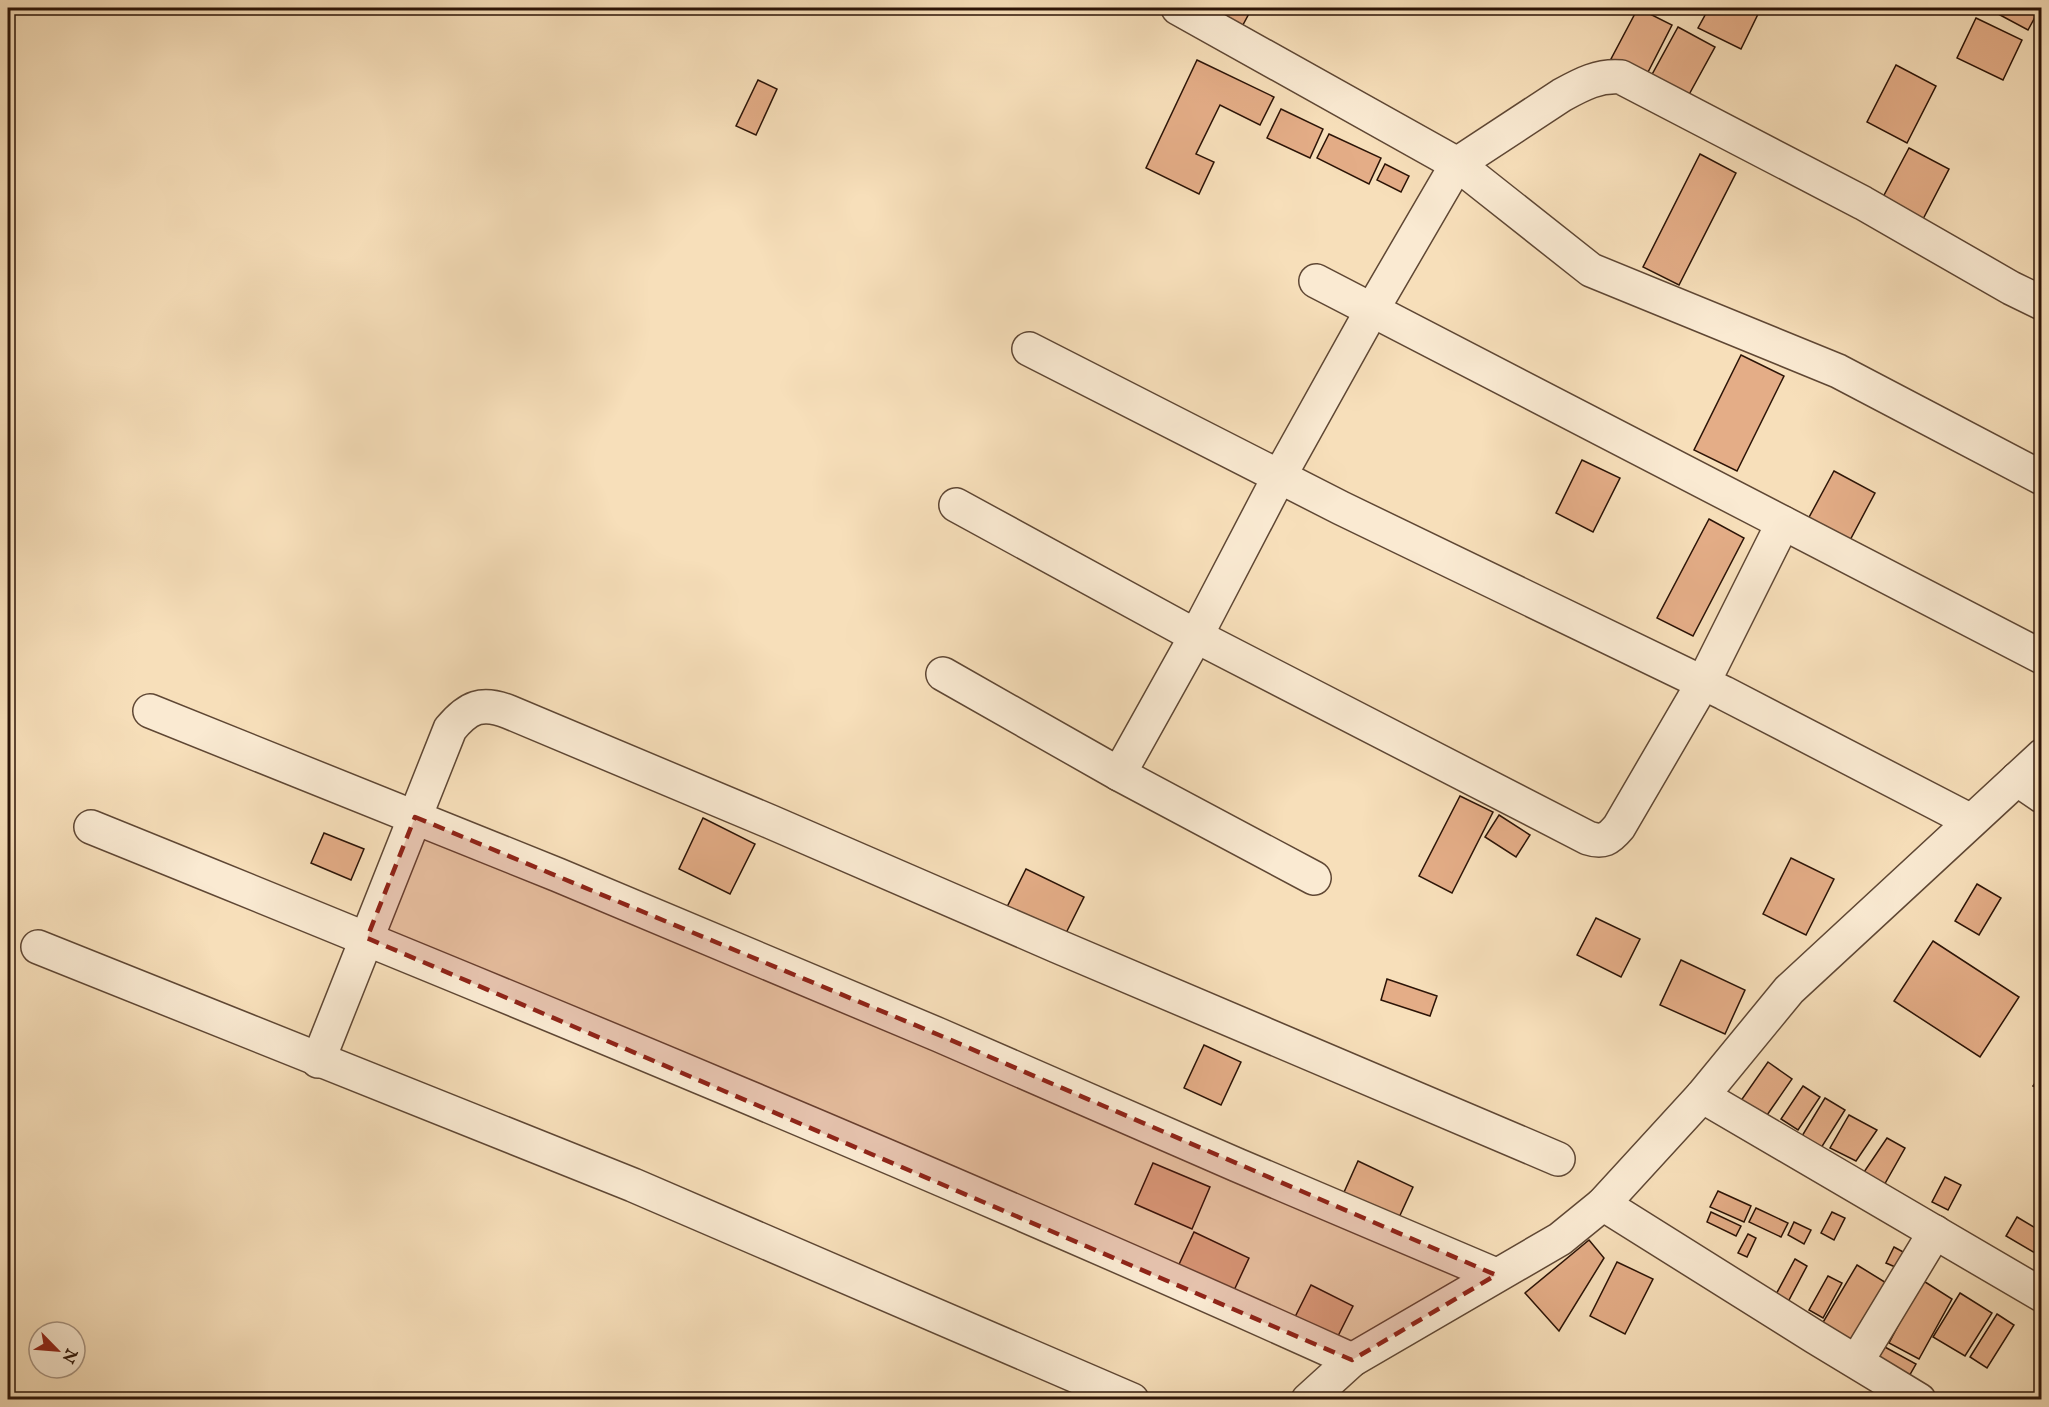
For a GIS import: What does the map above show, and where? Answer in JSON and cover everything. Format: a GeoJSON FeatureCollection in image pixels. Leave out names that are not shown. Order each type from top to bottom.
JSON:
{"type":"FeatureCollection","features":[{"type":"Feature","properties":{"kind":"street"},"geometry":{"type":"LineString","coordinates":[[1178,8],[1457,164],[1591,270],[1838,371],[2042,478]]}},
{"type":"Feature","properties":{"kind":"street"},"geometry":{"type":"LineString","coordinates":[[1119,774],[1196,636],[1279,477],[1457,164],[1578,86],[1599,78],[1621,77],[1863,203],[2011,288],[2042,303]]}},
{"type":"Feature","properties":{"kind":"street"},"geometry":{"type":"LineString","coordinates":[[1316,281],[2042,657]]}},
{"type":"Feature","properties":{"kind":"street"},"geometry":{"type":"LineString","coordinates":[[1029,349],[1279,477],[1703,683],[1971,821]]}},
{"type":"Feature","properties":{"kind":"street"},"geometry":{"type":"LineString","coordinates":[[956,505],[1196,636],[1588,838],[1600,841],[1610,838],[1620,827],[1703,683],[1783,523]]}},
{"type":"Feature","properties":{"kind":"street"},"geometry":{"type":"LineString","coordinates":[[943,674],[1119,774],[1314,878]]}},
{"type":"Feature","properties":{"kind":"street"},"geometry":{"type":"LineString","coordinates":[[318,1061],[450,729],[468,710],[500,708],[1558,1159]]}},
{"type":"Feature","properties":{"kind":"street"},"geometry":{"type":"LineString","coordinates":[[150,711],[558,875],[928,1030],[1237,1166],[1496,1275]]}},
{"type":"Feature","properties":{"kind":"street"},"geometry":{"type":"LineString","coordinates":[[1308,1400],[1352,1360],[1560,1239],[1604,1204],[1702,1096],[1789,990],[1971,821],[2030,787],[2042,756]]}},
{"type":"Feature","properties":{"kind":"street"},"geometry":{"type":"LineString","coordinates":[[91,827],[367,938],[869,1149],[1352,1360]]}},
{"type":"Feature","properties":{"kind":"street"},"geometry":{"type":"LineString","coordinates":[[38,947],[318,1061],[633,1185],[1132,1400]]}},
{"type":"Feature","properties":{"kind":"street"},"geometry":{"type":"LineString","coordinates":[[1702,1096],[2042,1295]]}},
{"type":"Feature","properties":{"kind":"street"},"geometry":{"type":"LineString","coordinates":[[1604,1204],[1919,1400]]}},
{"type":"Feature","properties":{"kind":"street"},"geometry":{"type":"LineString","coordinates":[[1857,1362],[1935,1232]]}},
{"type":"Feature","properties":{"kind":"highlighted area"},"geometry":{"type":"Polygon","coordinates":[[[415,817],[939,1035],[1496,1275],[1352,1360],[367,938],[415,817]]]}},
{"type":"Feature","properties":{"kind":"building"},"geometry":{"type":"Polygon","coordinates":[[[1187,8],[1252,8],[1238,34],[1187,8]]]}},
{"type":"Feature","properties":{"kind":"building"},"geometry":{"type":"Polygon","coordinates":[[[1638,8],[1672,25],[1645,78],[1611,59],[1638,8]]]}},
{"type":"Feature","properties":{"kind":"building"},"geometry":{"type":"Polygon","coordinates":[[[1709,8],[1761,8],[1741,49],[1698,28],[1709,8]]]}},
{"type":"Feature","properties":{"kind":"building"},"geometry":{"type":"Polygon","coordinates":[[[1987,8],[2040,8],[2028,30],[1987,8]]]}},
{"type":"Feature","properties":{"kind":"building"},"geometry":{"type":"Polygon","coordinates":[[[1976,18],[2022,40],[2003,80],[1957,58],[1976,18]]]}},
{"type":"Feature","properties":{"kind":"building"},"geometry":{"type":"Polygon","coordinates":[[[1678,27],[1715,47],[1686,100],[1649,80],[1678,27]]]}},
{"type":"Feature","properties":{"kind":"building"},"geometry":{"type":"Polygon","coordinates":[[[1197,60],[1274,97],[1260,125],[1220,105],[1196,154],[1214,162],[1199,194],[1146,168],[1197,60]]]}},
{"type":"Feature","properties":{"kind":"building"},"geometry":{"type":"Polygon","coordinates":[[[1896,65],[1936,86],[1907,143],[1867,122],[1896,65]]]}},
{"type":"Feature","properties":{"kind":"building"},"geometry":{"type":"Polygon","coordinates":[[[758,80],[777,89],[756,135],[736,126],[758,80]]]}},
{"type":"Feature","properties":{"kind":"building"},"geometry":{"type":"Polygon","coordinates":[[[1281,109],[1323,129],[1310,158],[1267,138],[1281,109]]]}},
{"type":"Feature","properties":{"kind":"building"},"geometry":{"type":"Polygon","coordinates":[[[1329,134],[1381,158],[1369,184],[1317,158],[1329,134]]]}},
{"type":"Feature","properties":{"kind":"building"},"geometry":{"type":"Polygon","coordinates":[[[1909,148],[1949,169],[1922,221],[1882,199],[1909,148]]]}},
{"type":"Feature","properties":{"kind":"building"},"geometry":{"type":"Polygon","coordinates":[[[1700,154],[1736,173],[1679,285],[1643,267],[1700,154]]]}},
{"type":"Feature","properties":{"kind":"building"},"geometry":{"type":"Polygon","coordinates":[[[1385,164],[1409,176],[1401,192],[1377,180],[1385,164]]]}},
{"type":"Feature","properties":{"kind":"building"},"geometry":{"type":"Polygon","coordinates":[[[1741,355],[1784,376],[1737,471],[1694,450],[1741,355]]]}},
{"type":"Feature","properties":{"kind":"building"},"geometry":{"type":"Polygon","coordinates":[[[1582,460],[1620,478],[1593,532],[1556,513],[1582,460]]]}},
{"type":"Feature","properties":{"kind":"building"},"geometry":{"type":"Polygon","coordinates":[[[1834,471],[1875,493],[1848,544],[1807,521],[1834,471]]]}},
{"type":"Feature","properties":{"kind":"building"},"geometry":{"type":"Polygon","coordinates":[[[1709,519],[1744,538],[1693,636],[1657,618],[1709,519]]]}},
{"type":"Feature","properties":{"kind":"building"},"geometry":{"type":"Polygon","coordinates":[[[1460,796],[1493,812],[1452,893],[1419,876],[1460,796]]]}},
{"type":"Feature","properties":{"kind":"building"},"geometry":{"type":"Polygon","coordinates":[[[1499,815],[1530,835],[1516,857],[1485,837],[1499,815]]]}},
{"type":"Feature","properties":{"kind":"building"},"geometry":{"type":"Polygon","coordinates":[[[703,818],[755,844],[730,894],[679,869],[703,818]]]}},
{"type":"Feature","properties":{"kind":"building"},"geometry":{"type":"Polygon","coordinates":[[[324,833],[364,849],[351,880],[311,863],[324,833]]]}},
{"type":"Feature","properties":{"kind":"building"},"geometry":{"type":"Polygon","coordinates":[[[1791,858],[1834,879],[1806,935],[1763,914],[1791,858]]]}},
{"type":"Feature","properties":{"kind":"building"},"geometry":{"type":"Polygon","coordinates":[[[1026,869],[1084,897],[1062,941],[1004,913],[1026,869]]]}},
{"type":"Feature","properties":{"kind":"building"},"geometry":{"type":"Polygon","coordinates":[[[1977,884],[2001,898],[1979,935],[1955,921],[1977,884]]]}},
{"type":"Feature","properties":{"kind":"building"},"geometry":{"type":"Polygon","coordinates":[[[1596,918],[1640,939],[1621,977],[1577,955],[1596,918]]]}},
{"type":"Feature","properties":{"kind":"building"},"geometry":{"type":"Polygon","coordinates":[[[1933,941],[2019,997],[1980,1057],[1894,1001],[1933,941]]]}},
{"type":"Feature","properties":{"kind":"building"},"geometry":{"type":"Polygon","coordinates":[[[1681,960],[1745,990],[1725,1034],[1660,1005],[1681,960]]]}},
{"type":"Feature","properties":{"kind":"building"},"geometry":{"type":"Polygon","coordinates":[[[1387,979],[1437,996],[1430,1016],[1381,1000],[1387,979]]]}},
{"type":"Feature","properties":{"kind":"building"},"geometry":{"type":"Polygon","coordinates":[[[1204,1045],[1241,1062],[1221,1105],[1184,1088],[1204,1045]]]}},
{"type":"Feature","properties":{"kind":"building"},"geometry":{"type":"Polygon","coordinates":[[[1768,1062],[1792,1079],[1765,1118],[1740,1102],[1768,1062]]]}},
{"type":"Feature","properties":{"kind":"building"},"geometry":{"type":"Polygon","coordinates":[[[2042,1072],[2042,1091],[2033,1086],[2042,1072]]]}},
{"type":"Feature","properties":{"kind":"building"},"geometry":{"type":"Polygon","coordinates":[[[1803,1086],[1820,1097],[1798,1130],[1781,1119],[1803,1086]]]}},
{"type":"Feature","properties":{"kind":"building"},"geometry":{"type":"Polygon","coordinates":[[[1825,1098],[1845,1110],[1821,1148],[1802,1136],[1825,1098]]]}},
{"type":"Feature","properties":{"kind":"building"},"geometry":{"type":"Polygon","coordinates":[[[1849,1115],[1877,1130],[1856,1161],[1830,1148],[1849,1115]]]}},
{"type":"Feature","properties":{"kind":"building"},"geometry":{"type":"Polygon","coordinates":[[[1887,1138],[1905,1148],[1883,1187],[1862,1175],[1887,1138]]]}},
{"type":"Feature","properties":{"kind":"building"},"geometry":{"type":"Polygon","coordinates":[[[1358,1161],[1413,1187],[1396,1224],[1341,1199],[1358,1161]]]}},
{"type":"Feature","properties":{"kind":"building"},"geometry":{"type":"Polygon","coordinates":[[[1153,1163],[1210,1187],[1192,1229],[1135,1204],[1153,1163]]]}},
{"type":"Feature","properties":{"kind":"building"},"geometry":{"type":"Polygon","coordinates":[[[1945,1177],[1961,1185],[1948,1210],[1932,1202],[1945,1177]]]}},
{"type":"Feature","properties":{"kind":"building"},"geometry":{"type":"Polygon","coordinates":[[[1718,1191],[1751,1206],[1744,1222],[1710,1207],[1718,1191]]]}},
{"type":"Feature","properties":{"kind":"building"},"geometry":{"type":"Polygon","coordinates":[[[1756,1208],[1788,1223],[1781,1237],[1749,1222],[1756,1208]]]}},
{"type":"Feature","properties":{"kind":"building"},"geometry":{"type":"Polygon","coordinates":[[[1711,1212],[1741,1226],[1736,1236],[1707,1222],[1711,1212]]]}},
{"type":"Feature","properties":{"kind":"building"},"geometry":{"type":"Polygon","coordinates":[[[1832,1212],[1845,1218],[1834,1240],[1821,1233],[1832,1212]]]}},
{"type":"Feature","properties":{"kind":"building"},"geometry":{"type":"Polygon","coordinates":[[[2017,1217],[2042,1232],[2042,1241],[2035,1253],[2006,1236],[2017,1217]]]}},
{"type":"Feature","properties":{"kind":"building"},"geometry":{"type":"Polygon","coordinates":[[[1794,1222],[1811,1230],[1804,1244],[1788,1235],[1794,1222]]]}},
{"type":"Feature","properties":{"kind":"building"},"geometry":{"type":"Polygon","coordinates":[[[1194,1232],[1249,1258],[1230,1299],[1175,1273],[1194,1232]]]}},
{"type":"Feature","properties":{"kind":"building"},"geometry":{"type":"Polygon","coordinates":[[[1748,1234],[1756,1238],[1747,1257],[1738,1253],[1748,1234]]]}},
{"type":"Feature","properties":{"kind":"building"},"geometry":{"type":"Polygon","coordinates":[[[1589,1240],[1604,1258],[1559,1331],[1525,1293],[1589,1240]]]}},
{"type":"Feature","properties":{"kind":"building"},"geometry":{"type":"Polygon","coordinates":[[[1894,1247],[1907,1254],[1900,1269],[1886,1263],[1894,1247]]]}},
{"type":"Feature","properties":{"kind":"building"},"geometry":{"type":"Polygon","coordinates":[[[1795,1259],[1807,1266],[1780,1317],[1767,1311],[1795,1259]]]}},
{"type":"Feature","properties":{"kind":"building"},"geometry":{"type":"Polygon","coordinates":[[[1617,1262],[1653,1279],[1625,1334],[1590,1316],[1617,1262]]]}},
{"type":"Feature","properties":{"kind":"building"},"geometry":{"type":"Polygon","coordinates":[[[1857,1265],[1888,1284],[1853,1342],[1822,1324],[1857,1265]]]}},
{"type":"Feature","properties":{"kind":"building"},"geometry":{"type":"Polygon","coordinates":[[[1828,1276],[1842,1283],[1823,1318],[1809,1310],[1828,1276]]]}},
{"type":"Feature","properties":{"kind":"building"},"geometry":{"type":"Polygon","coordinates":[[[1922,1280],[1952,1299],[1919,1359],[1889,1343],[1922,1280]]]}},
{"type":"Feature","properties":{"kind":"building"},"geometry":{"type":"Polygon","coordinates":[[[1311,1285],[1353,1306],[1331,1350],[1289,1329],[1311,1285]]]}},
{"type":"Feature","properties":{"kind":"building"},"geometry":{"type":"Polygon","coordinates":[[[1960,1293],[1992,1313],[1965,1356],[1933,1337],[1960,1293]]]}},
{"type":"Feature","properties":{"kind":"building"},"geometry":{"type":"Polygon","coordinates":[[[1997,1314],[2014,1325],[1987,1368],[1970,1357],[1997,1314]]]}},
{"type":"Feature","properties":{"kind":"building"},"geometry":{"type":"Polygon","coordinates":[[[1883,1346],[1916,1364],[1904,1385],[1872,1368],[1883,1346]]]}}]}
